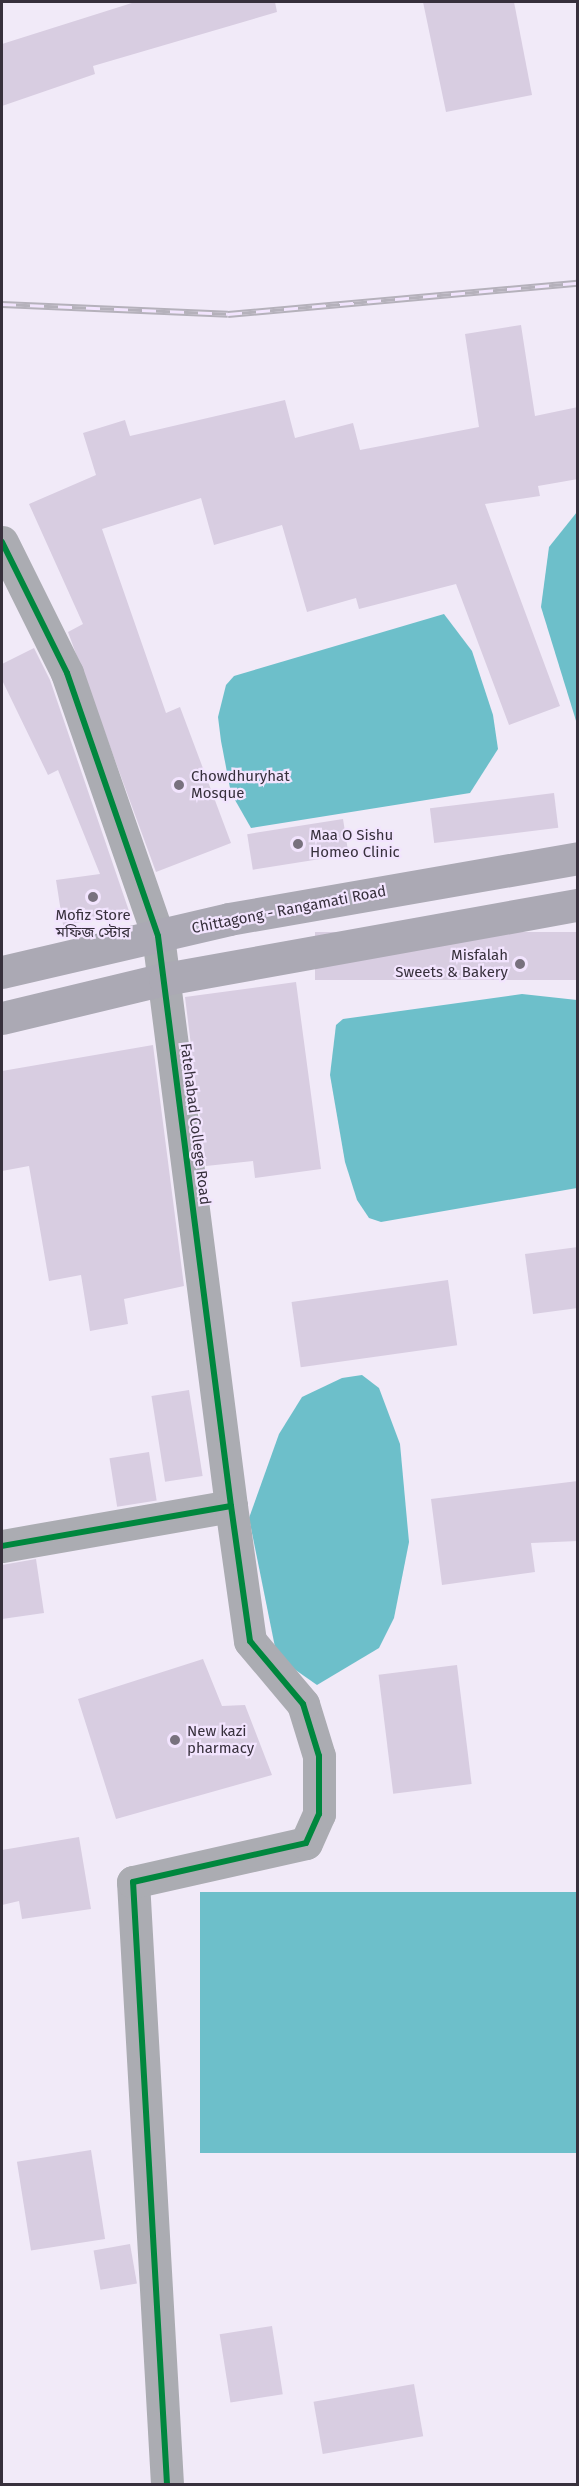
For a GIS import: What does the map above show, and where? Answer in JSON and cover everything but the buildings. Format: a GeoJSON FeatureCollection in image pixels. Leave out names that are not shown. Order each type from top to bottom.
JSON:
{"type":"FeatureCollection","features":[{"type":"Feature","properties":{"kind":"highway","name":"Chittagong - Rangamati Road"},"geometry":{"type":"LineString","coordinates":[[2,972],[158,936],[578,858]]}},
{"type":"Feature","properties":{"kind":"highway"},"geometry":{"type":"LineString","coordinates":[[2,1018],[165,979],[578,905]]}},
{"type":"Feature","properties":{"kind":"street","name":"Fatehabad College Road"},"geometry":{"type":"LineString","coordinates":[[2,542],[67,673],[158,936],[250,1641],[303,1704],[319,1756],[319,1814],[306,1844],[133,1882],[167,2484]]}},
{"type":"Feature","properties":{"kind":"street"},"geometry":{"type":"LineString","coordinates":[[2,1546],[231,1506]]}},
{"type":"Feature","properties":{"kind":"water"},"geometry":{"type":"Polygon","coordinates":[[[577,512],[577,724],[541,607],[549,547],[577,512]]]}},
{"type":"Feature","properties":{"kind":"water"},"geometry":{"type":"Polygon","coordinates":[[[444,614],[472,651],[493,715],[498,749],[470,793],[251,828],[231,793],[218,717],[226,685],[234,676],[444,614]]]}},
{"type":"Feature","properties":{"kind":"water"},"geometry":{"type":"Polygon","coordinates":[[[522,994],[577,1000],[577,1188],[381,1222],[369,1218],[357,1200],[345,1162],[330,1075],[336,1025],[343,1019],[522,994]]]}},
{"type":"Feature","properties":{"kind":"water"},"geometry":{"type":"Polygon","coordinates":[[[362,1375],[379,1388],[400,1444],[409,1542],[394,1618],[379,1648],[317,1685],[277,1657],[249,1518],[279,1434],[302,1397],[342,1378],[362,1375]]]}},
{"type":"Feature","properties":{"kind":"water"},"geometry":{"type":"Polygon","coordinates":[[[200,1892],[577,1892],[577,2153],[200,2153],[200,1892]]]}},
{"type":"Feature","properties":{"kind":"railway"},"geometry":{"type":"LineString","coordinates":[[2,304],[228,314],[578,283]]}},
{"type":"Feature","properties":{"kind":"cycle path"},"geometry":{"type":"LineString","coordinates":[[2,542],[67,673],[158,936],[231,1506],[2,1546]]}},
{"type":"Feature","properties":{"kind":"cycle path"},"geometry":{"type":"LineString","coordinates":[[167,2484],[133,1882],[306,1843],[319,1814],[319,1756],[303,1704],[250,1641],[231,1506]]}},
{"type":"Feature","properties":{"kind":"place","name":"Chowdhuryhat Mosque"},"geometry":{"type":"Point","coordinates":[179,785]}},
{"type":"Feature","properties":{"kind":"place","name":"Maa O Sishu Homeo Clinic"},"geometry":{"type":"Point","coordinates":[298,844]}},
{"type":"Feature","properties":{"kind":"place","name":"Mofiz Store মফিজ স্টোর"},"geometry":{"type":"Point","coordinates":[93,897]}},
{"type":"Feature","properties":{"kind":"place","name":"Misfalah Sweets & Bakery"},"geometry":{"type":"Point","coordinates":[520,964]}},
{"type":"Feature","properties":{"kind":"place","name":"New kazi pharmacy"},"geometry":{"type":"Point","coordinates":[175,1740]}}]}
